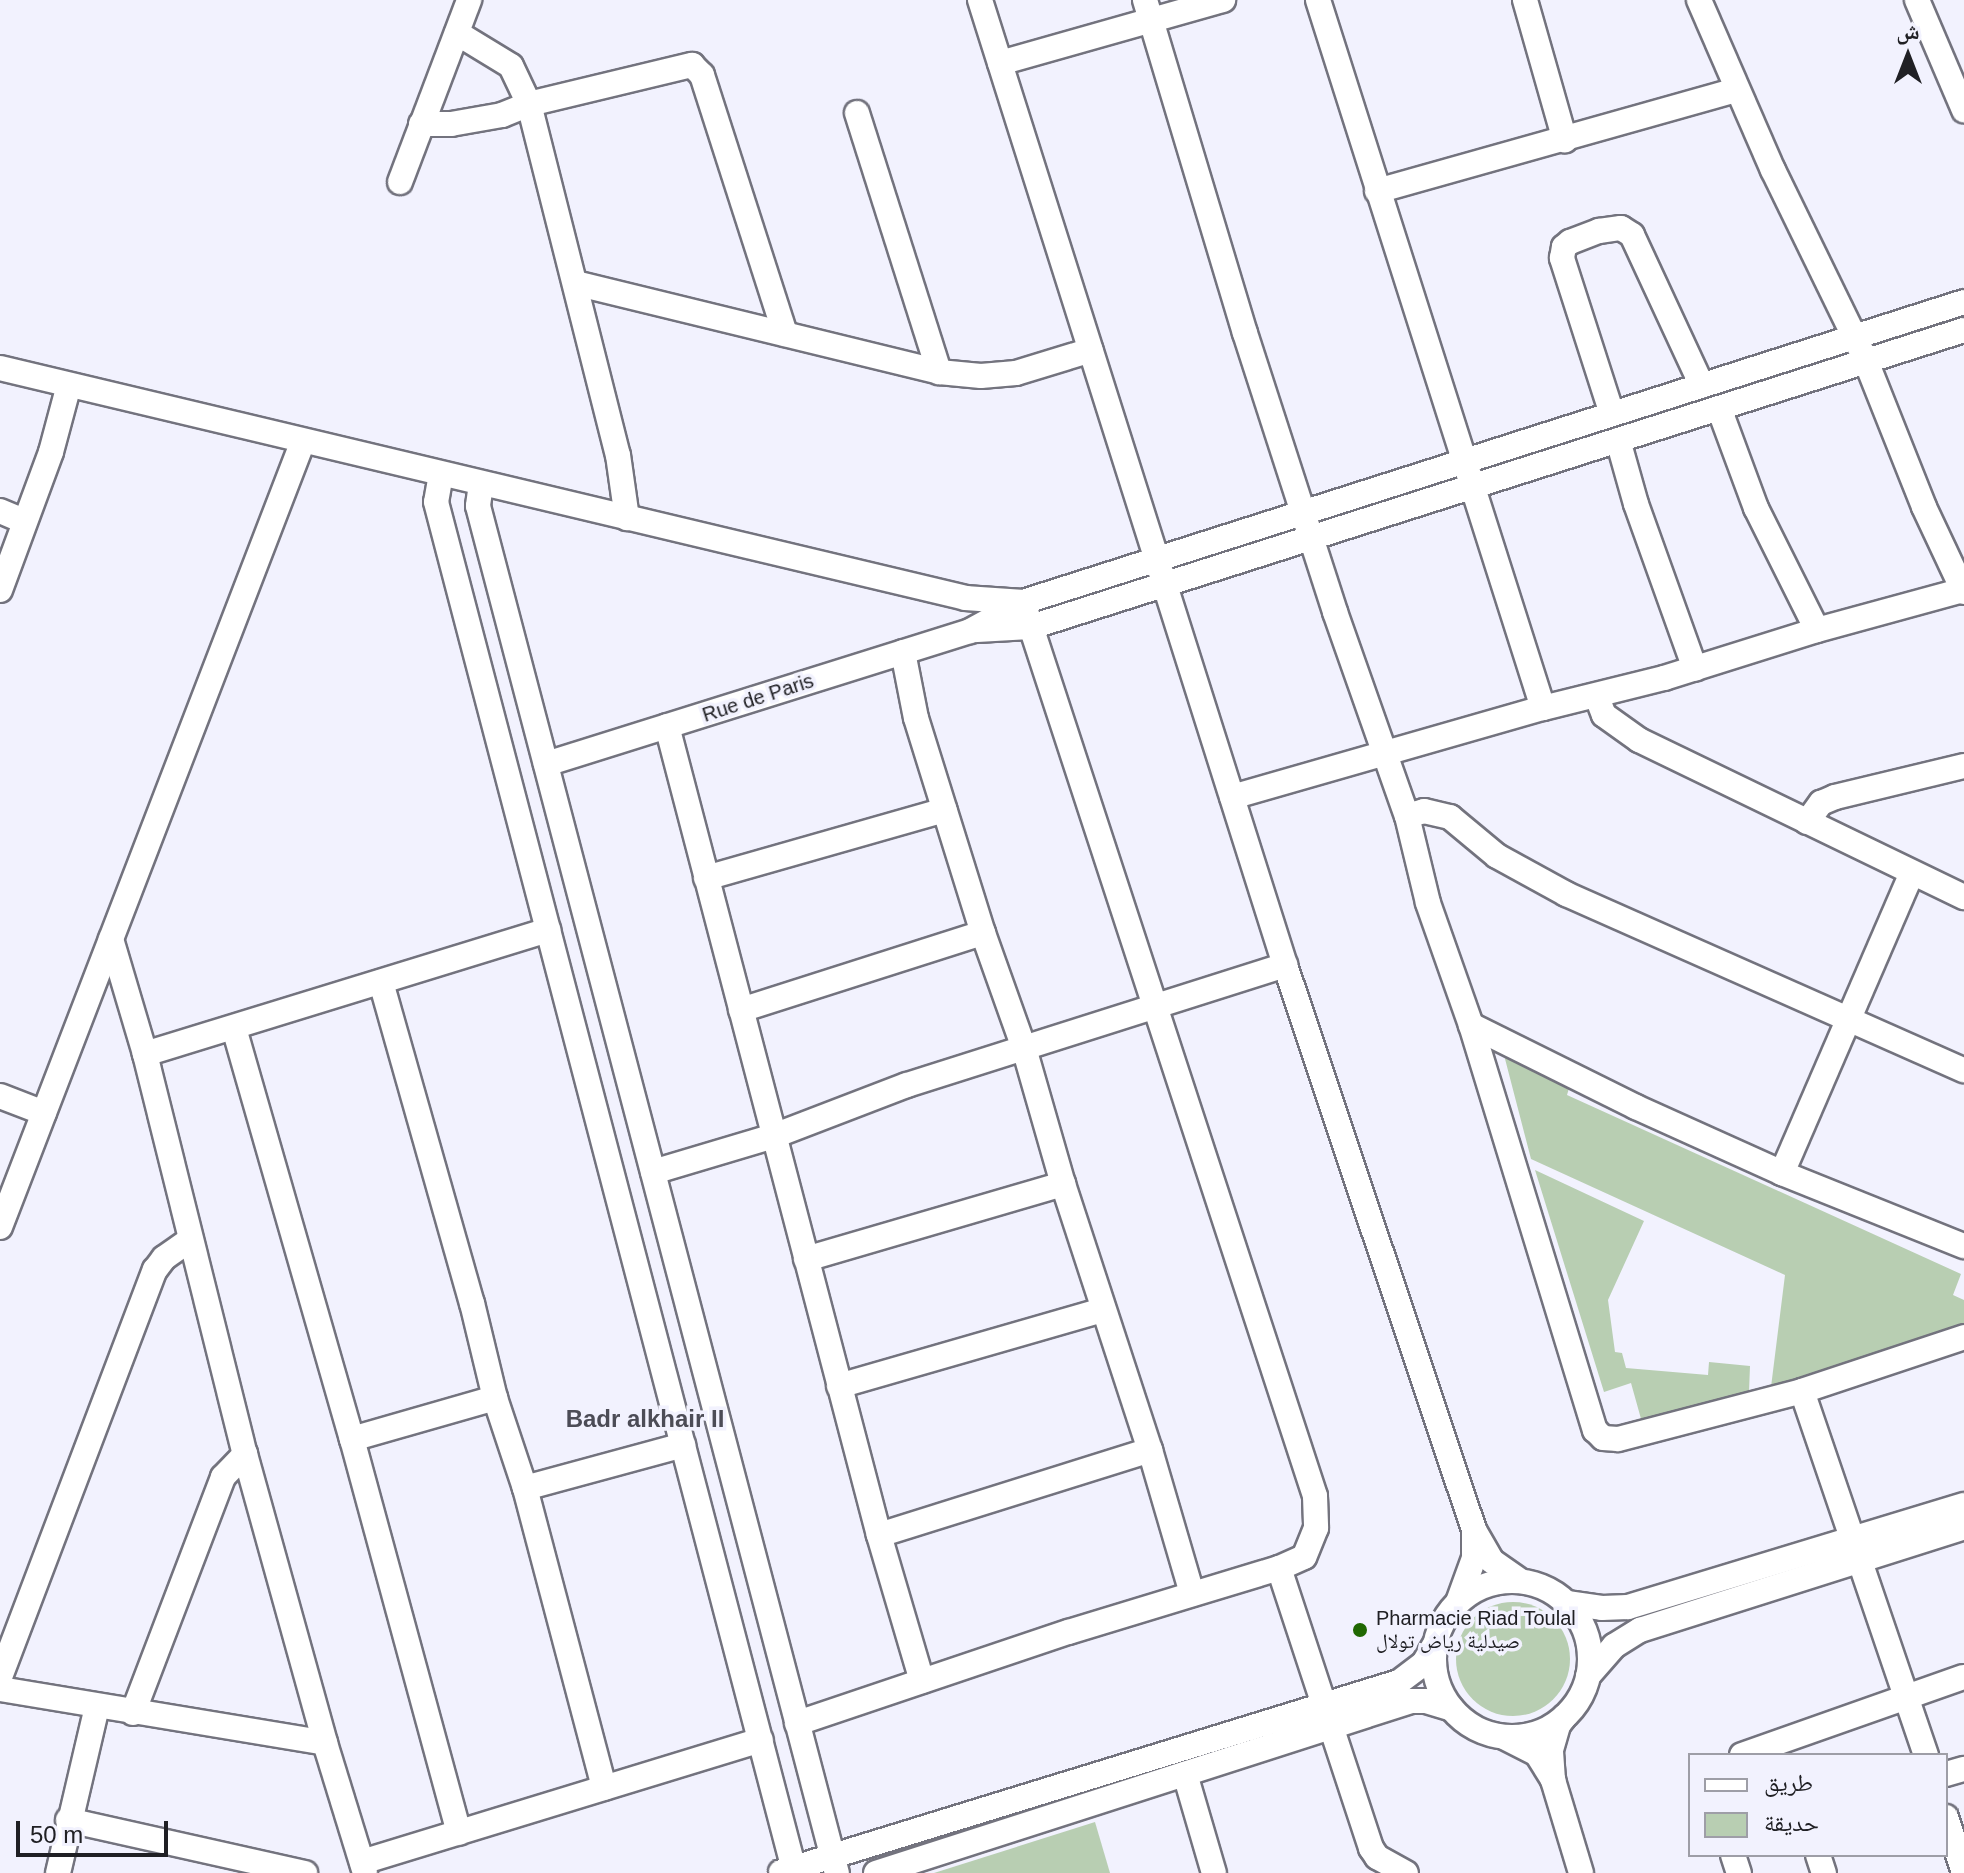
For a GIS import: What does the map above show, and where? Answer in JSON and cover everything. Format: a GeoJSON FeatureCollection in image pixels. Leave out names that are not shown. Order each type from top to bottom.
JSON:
{"type":"FeatureCollection","features":[{"type":"Feature","properties":{"kind":"street"},"geometry":{"type":"LineString","coordinates":[[400,182],[469,0]]}},
{"type":"Feature","properties":{"kind":"street"},"geometry":{"type":"LineString","coordinates":[[980,0],[1285,965],[1474,1530],[1492,1561],[1521,1581]]}},
{"type":"Feature","properties":{"kind":"street"},"geometry":{"type":"LineString","coordinates":[[1000,63],[1149,10],[1223,0]]}},
{"type":"Feature","properties":{"kind":"street"},"geometry":{"type":"LineString","coordinates":[[1318,0],[1543,708]]}},
{"type":"Feature","properties":{"kind":"street"},"geometry":{"type":"LineString","coordinates":[[1525,0],[1565,140]]}},
{"type":"Feature","properties":{"kind":"street"},"geometry":{"type":"LineString","coordinates":[[1232,797],[1543,708],[1597,697],[1817,630],[1963,591],[1924,507],[1866,361],[1737,90],[1699,0]]}},
{"type":"Feature","properties":{"kind":"street"},"geometry":{"type":"LineString","coordinates":[[1917,0],[1964,110]]}},
{"type":"Feature","properties":{"kind":"street"},"geometry":{"type":"LineString","coordinates":[[1149,10],[1245,333],[1407,816],[1428,903],[1471,1025],[1595,1430],[1603,1438],[1618,1439],[1802,1391],[1964,1337]]}},
{"type":"Feature","properties":{"kind":"street"},"geometry":{"type":"LineString","coordinates":[[457,33],[511,66],[529,104],[618,455],[627,518]]}},
{"type":"Feature","properties":{"kind":"street"},"geometry":{"type":"LineString","coordinates":[[421,124],[479,120],[529,104],[692,65],[702,75],[785,334]]}},
{"type":"Feature","properties":{"kind":"street"},"geometry":{"type":"LineString","coordinates":[[1377,191],[1737,90]]}},
{"type":"Feature","properties":{"kind":"street"},"geometry":{"type":"LineString","coordinates":[[857,113],[939,372]]}},
{"type":"Feature","properties":{"kind":"street"},"geometry":{"type":"LineString","coordinates":[[1612,414],[1562,258],[1564,247],[1599,231],[1621,228],[1632,235],[1702,386]]}},
{"type":"Feature","properties":{"kind":"street"},"geometry":{"type":"LineString","coordinates":[[575,283],[939,372],[981,376],[1016,373],[1091,350]]}},
{"type":"Feature","properties":{"kind":"street"},"geometry":{"type":"LineString","coordinates":[[970,631],[1023,602],[1964,302]]}},
{"type":"Feature","properties":{"kind":"street"},"geometry":{"type":"LineString","coordinates":[[970,631],[1031,627],[1964,330]]}},
{"type":"Feature","properties":{"kind":"street"},"geometry":{"type":"LineString","coordinates":[[0,368],[966,598],[1023,602]]}},
{"type":"Feature","properties":{"kind":"street"},"geometry":{"type":"LineString","coordinates":[[0,590],[51,452],[69,385]]}},
{"type":"Feature","properties":{"kind":"street"},"geometry":{"type":"LineString","coordinates":[[1719,408],[1756,508],[1817,630]]}},
{"type":"Feature","properties":{"kind":"street"},"geometry":{"type":"LineString","coordinates":[[1618,440],[1636,504],[1695,669]]}},
{"type":"Feature","properties":{"kind":"street"},"geometry":{"type":"LineString","coordinates":[[0,1227],[303,441]]}},
{"type":"Feature","properties":{"kind":"street"},"geometry":{"type":"LineString","coordinates":[[441,474],[436,502],[761,1740],[790,1872],[835,1865],[1329,1715],[1411,1701],[1426,1701],[1452,1709],[1481,1730],[1537,1754],[1553,1780]]}},
{"type":"Feature","properties":{"kind":"street"},"geometry":{"type":"LineString","coordinates":[[481,484],[478,506],[835,1865]]}},
{"type":"Feature","properties":{"kind":"street"},"geometry":{"type":"LineString","coordinates":[[0,511],[24,521]]}},
{"type":"Feature","properties":{"kind":"street"},"geometry":{"type":"LineString","coordinates":[[797,1723],[1279,1568],[1304,1557],[1313,1542],[1317,1509],[1315,1496],[1023,602]]}},
{"type":"Feature","properties":{"kind":"street","name":"Rue de Paris"},"geometry":{"type":"LineString","coordinates":[[546,764],[970,631]]}},
{"type":"Feature","properties":{"kind":"street"},"geometry":{"type":"LineString","coordinates":[[903,652],[916,718],[983,933],[1024,1048],[1063,1184],[1150,1450],[1192,1594]]}},
{"type":"Feature","properties":{"kind":"street"},"geometry":{"type":"LineString","coordinates":[[1597,697],[1604,715],[1639,740],[1911,875],[1964,897]]}},
{"type":"Feature","properties":{"kind":"street"},"geometry":{"type":"LineString","coordinates":[[667,726],[839,1386],[922,1681]]}},
{"type":"Feature","properties":{"kind":"street"},"geometry":{"type":"LineString","coordinates":[[1807,822],[1821,803],[1835,797],[1964,766]]}},
{"type":"Feature","properties":{"kind":"street"},"geometry":{"type":"LineString","coordinates":[[706,878],[945,810]]}},
{"type":"Feature","properties":{"kind":"street"},"geometry":{"type":"LineString","coordinates":[[1407,816],[1424,811],[1450,817],[1520,871],[1964,1070]]}},
{"type":"Feature","properties":{"kind":"street"},"geometry":{"type":"LineString","coordinates":[[1782,1173],[1911,875]]}},
{"type":"Feature","properties":{"kind":"street"},"geometry":{"type":"LineString","coordinates":[[145,1054],[548,930]]}},
{"type":"Feature","properties":{"kind":"street"},"geometry":{"type":"LineString","coordinates":[[741,1010],[983,933]]}},
{"type":"Feature","properties":{"kind":"street"},"geometry":{"type":"LineString","coordinates":[[111,939],[145,1054],[245,1454],[325,1743],[364,1868],[459,1833],[761,1740]]}},
{"type":"Feature","properties":{"kind":"street"},"geometry":{"type":"LineString","coordinates":[[653,1172],[774,1136],[907,1085],[1285,965]]}},
{"type":"Feature","properties":{"kind":"street"},"geometry":{"type":"LineString","coordinates":[[381,982],[472,1303],[495,1398],[525,1488],[604,1788]]}},
{"type":"Feature","properties":{"kind":"street"},"geometry":{"type":"LineString","coordinates":[[1471,1025],[1636,1107],[1782,1173],[1964,1246]]}},
{"type":"Feature","properties":{"kind":"street"},"geometry":{"type":"LineString","coordinates":[[234,1028],[352,1439],[459,1833]]}},
{"type":"Feature","properties":{"kind":"street"},"geometry":{"type":"LineString","coordinates":[[0,1096],[44,1113]]}},
{"type":"Feature","properties":{"kind":"street"},"geometry":{"type":"LineString","coordinates":[[806,1259],[1063,1184]]}},
{"type":"Feature","properties":{"kind":"street"},"geometry":{"type":"LineString","coordinates":[[0,1677],[155,1270],[164,1258],[190,1240]]}},
{"type":"Feature","properties":{"kind":"street"},"geometry":{"type":"LineString","coordinates":[[839,1386],[1103,1310]]}},
{"type":"Feature","properties":{"kind":"street"},"geometry":{"type":"LineString","coordinates":[[1802,1391],[1925,1753]]}},
{"type":"Feature","properties":{"kind":"street"},"geometry":{"type":"LineString","coordinates":[[352,1439],[495,1398]]}},
{"type":"Feature","properties":{"kind":"street"},"geometry":{"type":"LineString","coordinates":[[525,1488],[683,1445]]}},
{"type":"Feature","properties":{"kind":"street"},"geometry":{"type":"LineString","coordinates":[[879,1535],[1150,1450]]}},
{"type":"Feature","properties":{"kind":"street"},"geometry":{"type":"LineString","coordinates":[[133,1713],[223,1477],[245,1454]]}},
{"type":"Feature","properties":{"kind":"street"},"geometry":{"type":"LineString","coordinates":[[1581,1873],[1553,1780],[1551,1750],[1554,1735],[1588,1676],[1614,1646],[1640,1630],[1964,1505]]}},
{"type":"Feature","properties":{"kind":"street"},"geometry":{"type":"LineString","coordinates":[[1567,1603],[1602,1608],[1628,1607],[1854,1550],[1964,1527]]}},
{"type":"Feature","properties":{"kind":"street"},"geometry":{"type":"LineString","coordinates":[[876,1873],[1185,1774],[1329,1715],[1399,1682],[1424,1663],[1443,1622],[1458,1602],[1474,1558],[1474,1530]]}},
{"type":"Feature","properties":{"kind":"street"},"geometry":{"type":"LineString","coordinates":[[1279,1568],[1371,1848],[1394,1872]]}},
{"type":"Feature","properties":{"kind":"street"},"geometry":{"type":"LineString","coordinates":[[1458,1602],[1477,1589],[1498,1582],[1521,1581],[1546,1588],[1567,1603],[1587,1637],[1588,1676]]}},
{"type":"Feature","properties":{"kind":"street"},"geometry":{"type":"LineString","coordinates":[[1434,1646],[1437,1680],[1452,1709]]}},
{"type":"Feature","properties":{"kind":"street"},"geometry":{"type":"LineString","coordinates":[[1747,1753],[1964,1677]]}},
{"type":"Feature","properties":{"kind":"street"},"geometry":{"type":"LineString","coordinates":[[0,1689],[325,1743]]}},
{"type":"Feature","properties":{"kind":"street"},"geometry":{"type":"LineString","coordinates":[[58,1873],[97,1707]]}},
{"type":"Feature","properties":{"kind":"street"},"geometry":{"type":"LineString","coordinates":[[1498,1735],[1536,1732],[1568,1712]]}},
{"type":"Feature","properties":{"kind":"street"},"geometry":{"type":"LineString","coordinates":[[1185,1774],[1214,1873]]}},
{"type":"Feature","properties":{"kind":"street"},"geometry":{"type":"LineString","coordinates":[[68,1820],[305,1873]]}},
{"type":"Feature","properties":{"kind":"street"},"geometry":{"type":"LineString","coordinates":[[1948,1823],[1964,1873]]}},
{"type":"Feature","properties":{"kind":"green space"},"geometry":{"type":"Polygon","coordinates":[[[1504,1055],[1570,1085],[1567,1095],[1961,1274],[1953,1295],[1964,1300],[1964,1327],[1771,1387],[1785,1275],[1531,1159],[1504,1055]]]}},
{"type":"Feature","properties":{"kind":"green space"},"geometry":{"type":"Polygon","coordinates":[[[1535,1170],[1644,1221],[1608,1300],[1615,1352],[1622,1353],[1626,1368],[1708,1375],[1709,1362],[1750,1366],[1749,1392],[1643,1426],[1631,1383],[1604,1392],[1535,1170]]]}},
{"type":"Feature","properties":{"kind":"green space"},"geometry":{"type":"Polygon","coordinates":[[[1513,1602],[1535,1606],[1554,1618],[1566,1637],[1570,1659],[1566,1681],[1554,1700],[1535,1712],[1513,1716],[1491,1712],[1472,1700],[1460,1681],[1456,1659],[1460,1637],[1472,1618],[1491,1606],[1513,1602]]]}},
{"type":"Feature","properties":{"kind":"green space"},"geometry":{"type":"Polygon","coordinates":[[[1095,1822],[1110,1873],[934,1873],[1095,1822]]]}},
{"type":"Feature","properties":{"kind":"place","name":"Pharmacie Riad Toulal صيدلية رياض تولال"},"geometry":{"type":"Point","coordinates":[1360,1630]}},
{"type":"Feature","properties":{"kind":"district","name":"Badr alkhair II"},"geometry":{"type":"Point","coordinates":[645,1419]}}]}
